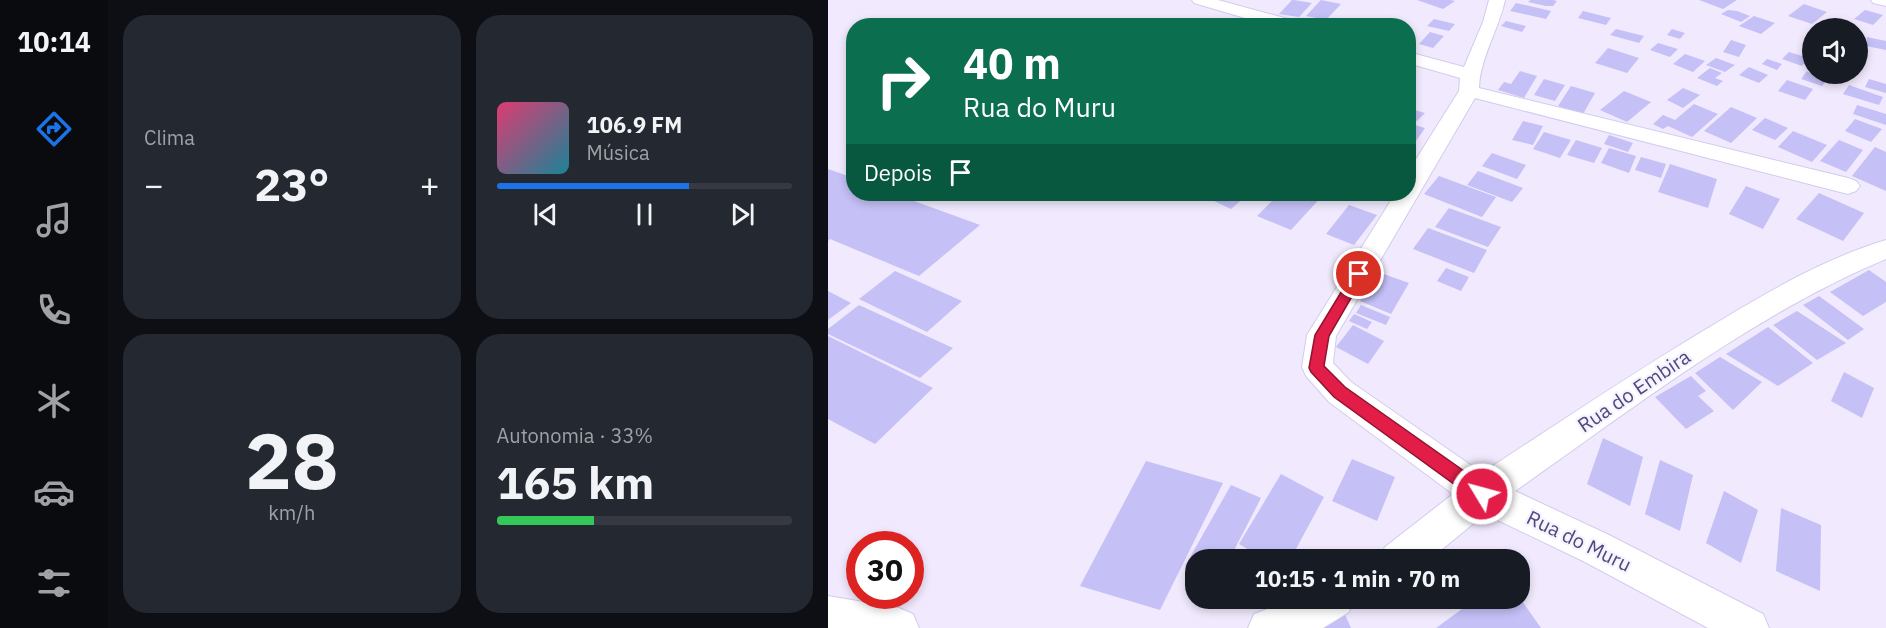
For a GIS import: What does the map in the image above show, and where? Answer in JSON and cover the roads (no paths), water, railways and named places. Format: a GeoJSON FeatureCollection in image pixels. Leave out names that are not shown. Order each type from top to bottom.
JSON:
{"type":"FeatureCollection","features":[{"type":"Feature","properties":{"kind":"street"},"geometry":{"type":"LineString","coordinates":[[1200,0],[1264,18]]}},
{"type":"Feature","properties":{"kind":"street","name":"Rua do Muru"},"geometry":{"type":"LineString","coordinates":[[1416,179],[1470,83],[1485,44],[1497,0]]}},
{"type":"Feature","properties":{"kind":"street"},"geometry":{"type":"LineString","coordinates":[[1879,0],[1886,2]]}},
{"type":"Feature","properties":{"kind":"street"},"geometry":{"type":"LineString","coordinates":[[1416,60],[1470,83],[1848,186]]}},
{"type":"Feature","properties":{"kind":"street","name":"Rua do Muru"},"geometry":{"type":"LineString","coordinates":[[1403,201],[1322,335],[1317,368],[1340,392],[1482,494],[1596,548],[1749,628]]}},
{"type":"Feature","properties":{"kind":"street","name":"Rua do Embira"},"geometry":{"type":"LineString","coordinates":[[1412,549],[1482,494],[1662,371],[1768,306],[1836,269],[1886,249]]}},
{"type":"Feature","properties":{"kind":"street"},"geometry":{"type":"LineString","coordinates":[[1268,628],[1307,615],[1317,609]]}},
{"type":"Feature","properties":{"kind":"street"},"geometry":{"type":"LineString","coordinates":[[828,616],[900,628]]}}]}
